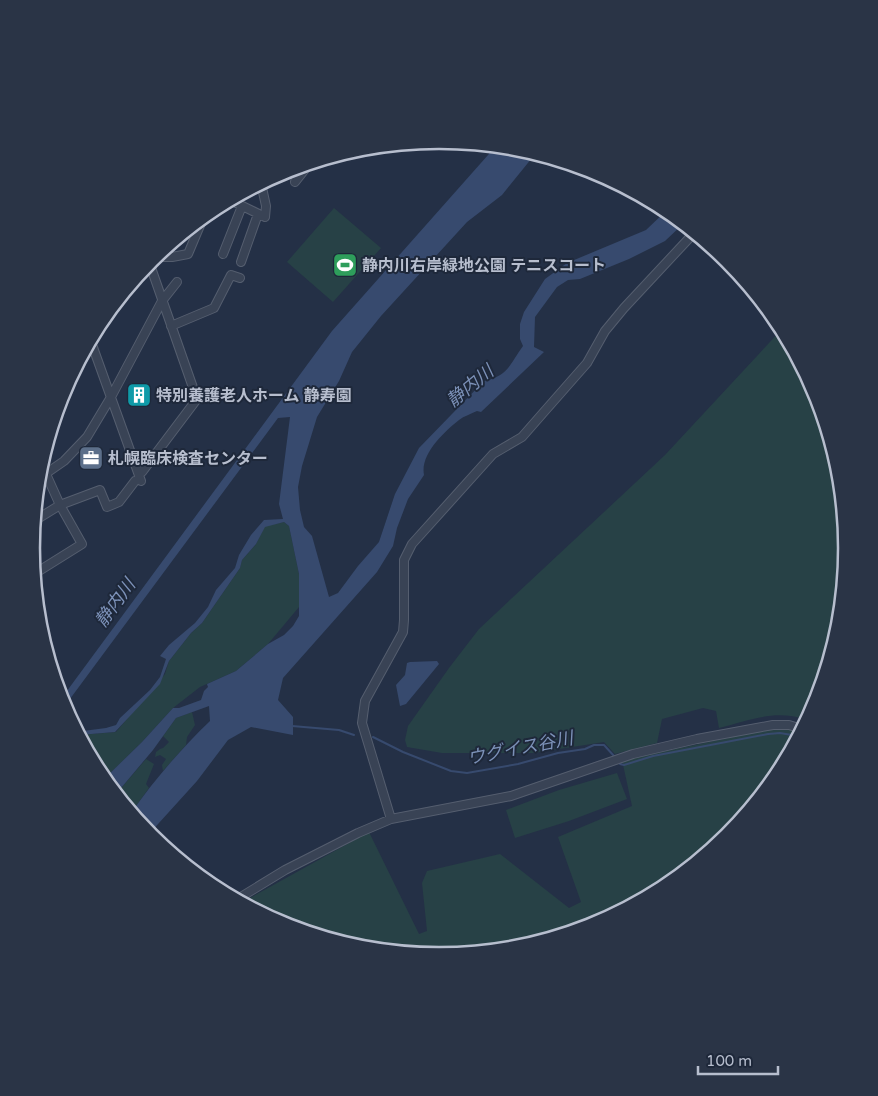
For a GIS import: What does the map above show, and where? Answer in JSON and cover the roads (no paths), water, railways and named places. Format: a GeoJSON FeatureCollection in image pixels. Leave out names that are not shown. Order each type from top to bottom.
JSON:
{"type":"FeatureCollection","features":[{"type":"Feature","properties":{"kind":"street"},"geometry":{"type":"LineString","coordinates":[[297,175],[295,182],[302,173]]}},
{"type":"Feature","properties":{"kind":"street"},"geometry":{"type":"LineString","coordinates":[[237,204],[265,217],[266,206],[263,190]]}},
{"type":"Feature","properties":{"kind":"street"},"geometry":{"type":"LineString","coordinates":[[223,254],[242,206]]}},
{"type":"Feature","properties":{"kind":"street"},"geometry":{"type":"LineString","coordinates":[[241,262],[258,214]]}},
{"type":"Feature","properties":{"kind":"street"},"geometry":{"type":"LineString","coordinates":[[166,257],[188,254],[198,229]]}},
{"type":"Feature","properties":{"kind":"street"},"geometry":{"type":"LineString","coordinates":[[391,819],[362,723],[368,693],[403,632],[404,560],[412,544],[494,454],[522,436],[543,414],[587,363],[605,332],[624,308],[690,238]]}},
{"type":"Feature","properties":{"kind":"street"},"geometry":{"type":"LineString","coordinates":[[142,472],[197,400],[152,271]]}},
{"type":"Feature","properties":{"kind":"street"},"geometry":{"type":"LineString","coordinates":[[171,326],[214,308],[231,275],[240,278]]}},
{"type":"Feature","properties":{"kind":"street"},"geometry":{"type":"LineString","coordinates":[[47,473],[64,461],[87,437],[111,397],[162,301],[176,282]]}},
{"type":"Feature","properties":{"kind":"street"},"geometry":{"type":"LineString","coordinates":[[41,516],[60,505],[100,490],[108,507],[119,502],[138,481],[93,348]]}},
{"type":"Feature","properties":{"kind":"street"},"geometry":{"type":"LineString","coordinates":[[41,570],[82,544],[60,505],[47,476]]}},
{"type":"Feature","properties":{"kind":"street"},"geometry":{"type":"LineString","coordinates":[[243,896],[285,870],[358,833],[391,819],[511,796],[633,754],[696,739],[773,725],[796,727]]}},
{"type":"Feature","properties":{"kind":"water"},"geometry":{"type":"Polygon","coordinates":[[[491,152],[530,160],[502,195],[467,222],[381,316],[352,352],[339,381],[317,417],[302,466],[298,487],[304,527],[312,536],[329,597],[338,593],[379,542],[395,494],[419,448],[484,381],[498,376],[511,364],[523,346],[520,339],[520,324],[524,312],[545,279],[567,263],[646,230],[661,216],[678,228],[665,241],[629,259],[580,279],[568,280],[557,287],[535,317],[534,347],[544,352],[481,412],[477,411],[461,419],[434,444],[426,459],[424,475],[408,499],[397,528],[393,546],[377,572],[283,678],[278,700],[293,717],[293,735],[251,727],[228,740],[197,781],[155,828],[136,807],[168,765],[210,721],[209,706],[176,718],[153,750],[120,789],[110,774],[173,708],[179,708],[201,700],[204,691],[208,687],[207,684],[236,671],[293,626],[299,616],[299,574],[289,526],[284,522],[265,527],[256,544],[242,560],[240,568],[202,623],[191,633],[169,661],[160,684],[115,732],[86,734],[84,731],[116,725],[120,718],[150,690],[160,677],[166,659],[160,656],[169,645],[195,623],[208,607],[216,590],[235,568],[239,555],[251,535],[264,520],[283,519],[279,504],[290,417],[278,418],[69,700],[67,691],[332,331],[491,152]]]}},
{"type":"Feature","properties":{"kind":"water"},"geometry":{"type":"Polygon","coordinates":[[[437,661],[439,664],[406,704],[400,706],[396,685],[405,675],[407,663],[437,661]]]}},
{"type":"Feature","properties":{"kind":"waterway","name":"ウグイス谷川"},"geometry":{"type":"LineString","coordinates":[[292,726],[339,730],[354,735]]}},
{"type":"Feature","properties":{"kind":"waterway","name":"ウグイス谷川"},"geometry":{"type":"LineString","coordinates":[[620,764],[624,765],[653,756],[768,734],[792,735]]}},
{"type":"Feature","properties":{"kind":"waterway","name":"ウグイス谷川"},"geometry":{"type":"LineString","coordinates":[[373,737],[403,752],[451,771],[467,773],[518,764],[558,753],[585,749],[594,745],[604,745],[614,756]]}},
{"type":"Feature","properties":{"kind":"place","name":"静内川右岸緑地公園 テニスコート"},"geometry":{"type":"Point","coordinates":[345,265]}},
{"type":"Feature","properties":{"kind":"place","name":"特別養護老人ホーム 静寿園"},"geometry":{"type":"Point","coordinates":[139,395]}},
{"type":"Feature","properties":{"kind":"place","name":"札幌臨床検査センター"},"geometry":{"type":"Point","coordinates":[91,458]}},
{"type":"Feature","properties":{"kind":"water label","name":"静内川"},"geometry":{"type":"Point","coordinates":[470,386]}},
{"type":"Feature","properties":{"kind":"water label","name":"静内川"},"geometry":{"type":"Point","coordinates":[115,603]}}]}
